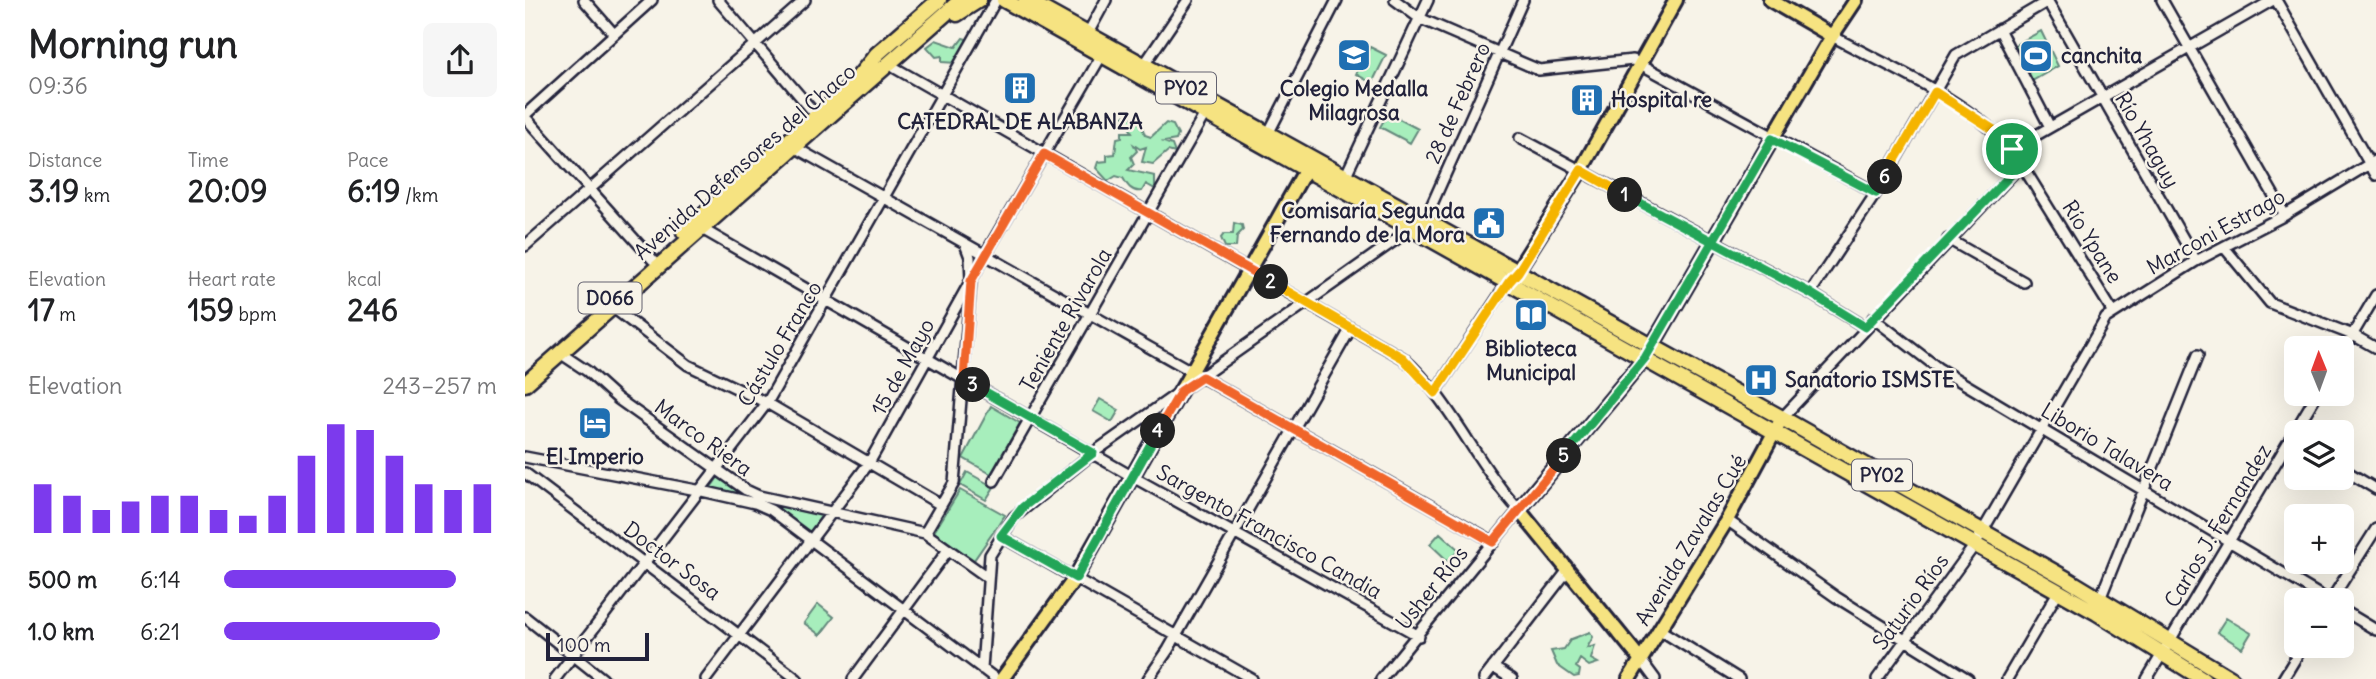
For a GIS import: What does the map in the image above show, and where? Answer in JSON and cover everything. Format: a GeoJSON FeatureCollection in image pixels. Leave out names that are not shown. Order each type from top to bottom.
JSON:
{"type":"FeatureCollection","features":[{"type":"Feature","properties":{"kind":"highway"},"geometry":{"type":"LineString","coordinates":[[853,90],[877,54],[940,0]]}},
{"type":"Feature","properties":{"kind":"highway","name":"Avenida Defensores del Chaco"},"geometry":{"type":"LineString","coordinates":[[885,67],[949,0]]}},
{"type":"Feature","properties":{"kind":"highway","name":"Avenida Defensores del Chaco"},"geometry":{"type":"LineString","coordinates":[[525,384],[817,116],[885,67],[961,0]]}},
{"type":"Feature","properties":{"kind":"highway"},"geometry":{"type":"LineString","coordinates":[[885,67],[965,7],[979,0]]}},
{"type":"Feature","properties":{"kind":"highway","name":"PY02"},"geometry":{"type":"LineString","coordinates":[[1004,0],[1306,169],[1346,175],[1425,220],[1513,277],[1649,353],[1776,433],[1974,546],[2058,592],[2232,679]]}},
{"type":"Feature","properties":{"kind":"highway","name":"PY02"},"geometry":{"type":"LineString","coordinates":[[1026,0],[1268,134],[1411,229],[1513,277]]}},
{"type":"Feature","properties":{"kind":"highway","name":"Avenida Defensores del Chaco"},"geometry":{"type":"LineString","coordinates":[[525,373],[653,260],[796,148],[853,90]]}},
{"type":"Feature","properties":{"kind":"highway","name":"PY02"},"geometry":{"type":"LineString","coordinates":[[1649,353],[1782,418],[2100,600],[2166,647],[2203,679]]}},
{"type":"Feature","properties":{"kind":"main road"},"geometry":{"type":"LineString","coordinates":[[1513,277],[1581,170],[1676,0]]}},
{"type":"Feature","properties":{"kind":"main road","name":"Río Ypane"},"geometry":{"type":"LineString","coordinates":[[1770,0],[1832,36]]}},
{"type":"Feature","properties":{"kind":"main road","name":"Usher Ríos"},"geometry":{"type":"LineString","coordinates":[[1519,510],[1649,353],[1832,36],[1856,0]]}},
{"type":"Feature","properties":{"kind":"main road"},"geometry":{"type":"LineString","coordinates":[[1002,679],[1076,578],[1181,391],[1196,375],[1249,270],[1306,169]]}},
{"type":"Feature","properties":{"kind":"main road","name":"Avenida Zavalas Cué"},"geometry":{"type":"LineString","coordinates":[[1629,679],[1727,520],[1782,418]]}},
{"type":"Feature","properties":{"kind":"main road"},"geometry":{"type":"LineString","coordinates":[[1519,510],[1641,660]]}},
{"type":"Feature","properties":{"kind":"street"},"geometry":{"type":"LineString","coordinates":[[584,0],[614,34]]}},
{"type":"Feature","properties":{"kind":"street"},"geometry":{"type":"LineString","coordinates":[[652,0],[525,116],[653,260]]}},
{"type":"Feature","properties":{"kind":"street"},"geometry":{"type":"LineString","coordinates":[[718,0],[817,116]]}},
{"type":"Feature","properties":{"kind":"street"},"geometry":{"type":"LineString","coordinates":[[525,246],[805,0]]}},
{"type":"Feature","properties":{"kind":"street","name":"Cástulo Franco"},"geometry":{"type":"LineString","coordinates":[[555,679],[719,469],[767,403],[827,302],[996,0]]}},
{"type":"Feature","properties":{"kind":"street"},"geometry":{"type":"LineString","coordinates":[[1088,33],[1106,0]]}},
{"type":"Feature","properties":{"kind":"street"},"geometry":{"type":"LineString","coordinates":[[1144,65],[1188,0]]}},
{"type":"Feature","properties":{"kind":"street"},"geometry":{"type":"LineString","coordinates":[[1268,134],[1337,0]]}},
{"type":"Feature","properties":{"kind":"street"},"geometry":{"type":"LineString","coordinates":[[1395,0],[1419,18],[1547,71],[1624,58],[1640,63],[1772,139],[1876,193]]}},
{"type":"Feature","properties":{"kind":"street"},"geometry":{"type":"LineString","coordinates":[[1346,175],[1427,0]]}},
{"type":"Feature","properties":{"kind":"street","name":"28 de Febrero"},"geometry":{"type":"LineString","coordinates":[[1425,220],[1523,0]]}},
{"type":"Feature","properties":{"kind":"street"},"geometry":{"type":"LineString","coordinates":[[2162,0],[2284,215]]}},
{"type":"Feature","properties":{"kind":"street"},"geometry":{"type":"LineString","coordinates":[[2012,149],[2274,0],[2373,162],[2376,174]]}},
{"type":"Feature","properties":{"kind":"street"},"geometry":{"type":"LineString","coordinates":[[1810,293],[1876,193],[1956,55],[2047,1]]}},
{"type":"Feature","properties":{"kind":"street","name":"Río Yhaguy"},"geometry":{"type":"LineString","coordinates":[[2047,1],[2196,261]]}},
{"type":"Feature","properties":{"kind":"street"},"geometry":{"type":"LineString","coordinates":[[1999,29],[2050,127]]}},
{"type":"Feature","properties":{"kind":"street","name":"Río Ypane"},"geometry":{"type":"LineString","coordinates":[[1832,36],[1935,92],[1994,130],[2012,149],[2113,312]]}},
{"type":"Feature","properties":{"kind":"street","name":"15 de Mayo"},"geometry":{"type":"LineString","coordinates":[[706,679],[869,463],[985,255],[1103,53]]}},
{"type":"Feature","properties":{"kind":"street"},"geometry":{"type":"LineString","coordinates":[[885,67],[942,96],[1403,358],[1435,393],[1496,485],[1519,510]]}},
{"type":"Feature","properties":{"kind":"street","name":"Teniente Rivarola"},"geometry":{"type":"LineString","coordinates":[[994,481],[1206,112]]}},
{"type":"Feature","properties":{"kind":"street"},"geometry":{"type":"LineString","coordinates":[[1520,138],[1712,244],[1810,293],[1865,327]]}},
{"type":"Feature","properties":{"kind":"street"},"geometry":{"type":"LineString","coordinates":[[796,148],[1493,542]]}},
{"type":"Feature","properties":{"kind":"street","name":"Marconi Estrago"},"geometry":{"type":"LineString","coordinates":[[1982,532],[2106,318],[2196,261],[2284,215],[2373,162]]}},
{"type":"Feature","properties":{"kind":"street"},"geometry":{"type":"LineString","coordinates":[[1782,418],[1873,318],[2021,164]]}},
{"type":"Feature","properties":{"kind":"street","name":"Sargento Francisco Candia"},"geometry":{"type":"LineString","coordinates":[[698,226],[1133,477],[1419,636]]}},
{"type":"Feature","properties":{"kind":"street"},"geometry":{"type":"LineString","coordinates":[[1196,375],[1308,304],[1411,229]]}},
{"type":"Feature","properties":{"kind":"street"},"geometry":{"type":"LineString","coordinates":[[1948,239],[2024,282]]}},
{"type":"Feature","properties":{"kind":"street"},"geometry":{"type":"LineString","coordinates":[[965,244],[970,257],[971,281],[954,483],[925,533],[987,577]]}},
{"type":"Feature","properties":{"kind":"street"},"geometry":{"type":"LineString","coordinates":[[2224,247],[2270,303],[2353,335],[2376,348]]}},
{"type":"Feature","properties":{"kind":"street"},"geometry":{"type":"LineString","coordinates":[[1435,393],[1513,277]]}},
{"type":"Feature","properties":{"kind":"street"},"geometry":{"type":"LineString","coordinates":[[2353,335],[2376,295]]}},
{"type":"Feature","properties":{"kind":"street"},"geometry":{"type":"LineString","coordinates":[[612,307],[677,358],[767,403],[941,505]]}},
{"type":"Feature","properties":{"kind":"street","name":"Liborio Talavera"},"geometry":{"type":"LineString","coordinates":[[1873,318],[1938,368],[2309,588]]}},
{"type":"Feature","properties":{"kind":"street"},"geometry":{"type":"LineString","coordinates":[[1148,679],[1177,635],[1350,328]]}},
{"type":"Feature","properties":{"kind":"street","name":"Marco Riera"},"geometry":{"type":"LineString","coordinates":[[560,353],[587,371],[618,399],[746,490],[759,496],[925,533]]}},
{"type":"Feature","properties":{"kind":"street"},"geometry":{"type":"LineString","coordinates":[[2100,600],[2198,355]]}},
{"type":"Feature","properties":{"kind":"street"},"geometry":{"type":"LineString","coordinates":[[982,669],[990,555],[1001,536],[1023,507],[1093,453],[1181,391]]}},
{"type":"Feature","properties":{"kind":"street","name":"Carlos J. Fernandez"},"geometry":{"type":"LineString","coordinates":[[2147,679],[2229,540],[2284,455]]}},
{"type":"Feature","properties":{"kind":"street"},"geometry":{"type":"LineString","coordinates":[[525,457],[702,491],[755,503],[771,510],[996,679]]}},
{"type":"Feature","properties":{"kind":"street","name":"Doctor Sosa"},"geometry":{"type":"LineString","coordinates":[[525,473],[646,561],[797,679]]}},
{"type":"Feature","properties":{"kind":"street"},"geometry":{"type":"LineString","coordinates":[[2354,476],[2376,489]]}},
{"type":"Feature","properties":{"kind":"street","name":"Usher Ríos"},"geometry":{"type":"LineString","coordinates":[[1381,679],[1419,636],[1519,510]]}},
{"type":"Feature","properties":{"kind":"street"},"geometry":{"type":"LineString","coordinates":[[1727,520],[1905,641],[1968,679]]}},
{"type":"Feature","properties":{"kind":"street"},"geometry":{"type":"LineString","coordinates":[[2337,588],[2376,529]]}},
{"type":"Feature","properties":{"kind":"street","name":"Saturio Ríos"},"geometry":{"type":"LineString","coordinates":[[1877,679],[1982,532]]}},
{"type":"Feature","properties":{"kind":"street"},"geometry":{"type":"LineString","coordinates":[[1001,536],[1252,679]]}},
{"type":"Feature","properties":{"kind":"street"},"geometry":{"type":"LineString","coordinates":[[852,679],[948,550]]}},
{"type":"Feature","properties":{"kind":"street"},"geometry":{"type":"LineString","coordinates":[[1484,679],[1568,570]]}},
{"type":"Feature","properties":{"kind":"street"},"geometry":{"type":"LineString","coordinates":[[2007,679],[2058,592]]}},
{"type":"Feature","properties":{"kind":"street"},"geometry":{"type":"LineString","coordinates":[[525,617],[603,679]]}},
{"type":"Feature","properties":{"kind":"street"},"geometry":{"type":"LineString","coordinates":[[2354,617],[2376,630]]}},
{"type":"Feature","properties":{"kind":"street"},"geometry":{"type":"LineString","coordinates":[[1660,630],[1739,679]]}},
{"type":"Feature","properties":{"kind":"street"},"geometry":{"type":"LineString","coordinates":[[2283,679],[2296,658]]}},
{"type":"Feature","properties":{"kind":"street"},"geometry":{"type":"LineString","coordinates":[[1641,660],[1655,679]]}},
{"type":"Feature","properties":{"kind":"street"},"geometry":{"type":"LineString","coordinates":[[1493,667],[1513,679]]}},
{"type":"Feature","properties":{"kind":"green space","name":"canchita"},"geometry":{"type":"Polygon","coordinates":[[[2041,31],[2058,66],[2032,81],[2015,45],[2041,31]]]}},
{"type":"Feature","properties":{"kind":"green space"},"geometry":{"type":"Polygon","coordinates":[[[963,38],[970,40],[957,63],[942,62],[942,56],[936,57],[927,47],[936,40],[956,47],[963,38]]]}},
{"type":"Feature","properties":{"kind":"green space"},"geometry":{"type":"Polygon","coordinates":[[[1370,47],[1386,55],[1372,83],[1356,74],[1370,47]]]}},
{"type":"Feature","properties":{"kind":"green space"},"geometry":{"type":"Polygon","coordinates":[[[1388,113],[1418,129],[1410,143],[1380,127],[1388,113]]]}},
{"type":"Feature","properties":{"kind":"green space"},"geometry":{"type":"Polygon","coordinates":[[[1128,115],[1141,124],[1145,135],[1151,137],[1166,123],[1173,125],[1178,135],[1176,140],[1164,142],[1172,145],[1175,153],[1168,151],[1153,164],[1142,162],[1146,147],[1140,149],[1134,145],[1137,151],[1131,157],[1134,164],[1128,170],[1155,176],[1155,189],[1146,184],[1142,191],[1135,191],[1123,178],[1116,176],[1108,181],[1096,168],[1098,162],[1107,161],[1107,155],[1115,154],[1117,138],[1122,137],[1122,132],[1132,132],[1128,125],[1120,122],[1123,116],[1128,115]]]}},
{"type":"Feature","properties":{"kind":"green space"},"geometry":{"type":"Polygon","coordinates":[[[1234,223],[1242,225],[1243,230],[1237,236],[1236,247],[1225,247],[1221,238],[1224,234],[1233,234],[1234,223]]]}},
{"type":"Feature","properties":{"kind":"green space"},"geometry":{"type":"Polygon","coordinates":[[[1100,399],[1119,410],[1112,422],[1093,411],[1100,399]]]}},
{"type":"Feature","properties":{"kind":"green space"},"geometry":{"type":"Polygon","coordinates":[[[991,406],[1020,423],[991,474],[963,458],[991,406]]]}},
{"type":"Feature","properties":{"kind":"green space"},"geometry":{"type":"Polygon","coordinates":[[[967,472],[994,487],[986,500],[960,485],[967,472]]]}},
{"type":"Feature","properties":{"kind":"green space"},"geometry":{"type":"Polygon","coordinates":[[[719,476],[770,504],[822,514],[823,517],[809,534],[776,510],[710,489],[719,476]]]}},
{"type":"Feature","properties":{"kind":"green space"},"geometry":{"type":"Polygon","coordinates":[[[960,490],[1005,515],[974,560],[934,532],[960,490]]]}},
{"type":"Feature","properties":{"kind":"green space"},"geometry":{"type":"Polygon","coordinates":[[[1440,533],[1459,550],[1448,561],[1430,544],[1440,533]]]}},
{"type":"Feature","properties":{"kind":"green space"},"geometry":{"type":"Polygon","coordinates":[[[818,604],[834,617],[820,635],[804,623],[818,604]]]}},
{"type":"Feature","properties":{"kind":"green space"},"geometry":{"type":"Polygon","coordinates":[[[2226,618],[2251,633],[2242,648],[2217,632],[2226,618]]]}},
{"type":"Feature","properties":{"kind":"green space"},"geometry":{"type":"Polygon","coordinates":[[[1590,632],[1593,637],[1587,648],[1595,646],[1591,659],[1598,663],[1589,666],[1580,659],[1576,667],[1580,670],[1579,676],[1574,677],[1557,665],[1551,651],[1564,649],[1571,639],[1590,632]]]}},
{"type":"Feature","properties":{"kind":"place","name":"Colegio Medalla Milagrosa"},"geometry":{"type":"Point","coordinates":[1354,55]}},
{"type":"Feature","properties":{"kind":"place","name":"canchita"},"geometry":{"type":"Point","coordinates":[2036,56]}},
{"type":"Feature","properties":{"kind":"place","name":"CATEDRAL DE ALABANZA"},"geometry":{"type":"Point","coordinates":[1020,88]}},
{"type":"Feature","properties":{"kind":"place","name":"Hospital re"},"geometry":{"type":"Point","coordinates":[1587,100]}},
{"type":"Feature","properties":{"kind":"place","name":"Comisaría Segunda Fernando de la Mora"},"geometry":{"type":"Point","coordinates":[1489,223]}},
{"type":"Feature","properties":{"kind":"place","name":"Biblioteca Municipal"},"geometry":{"type":"Point","coordinates":[1531,315]}},
{"type":"Feature","properties":{"kind":"place","name":"Sanatorio ISMSTE"},"geometry":{"type":"Point","coordinates":[1761,380]}},
{"type":"Feature","properties":{"kind":"place","name":"El Imperio"},"geometry":{"type":"Point","coordinates":[595,423]}},
{"type":"Feature","properties":{"kind":"route"},"geometry":{"type":"LineString","coordinates":[[2012,149],[1994,130],[1935,92],[1876,193],[1772,139],[1712,244],[1645,358],[1493,542],[1202,377],[1181,391],[1076,578],[1001,536],[1023,507],[1093,453],[964,379],[971,281],[1044,154],[1403,358],[1435,393],[1518,272],[1581,170],[1712,244],[1810,293],[1865,327],[2021,164],[2012,149]]}}]}
